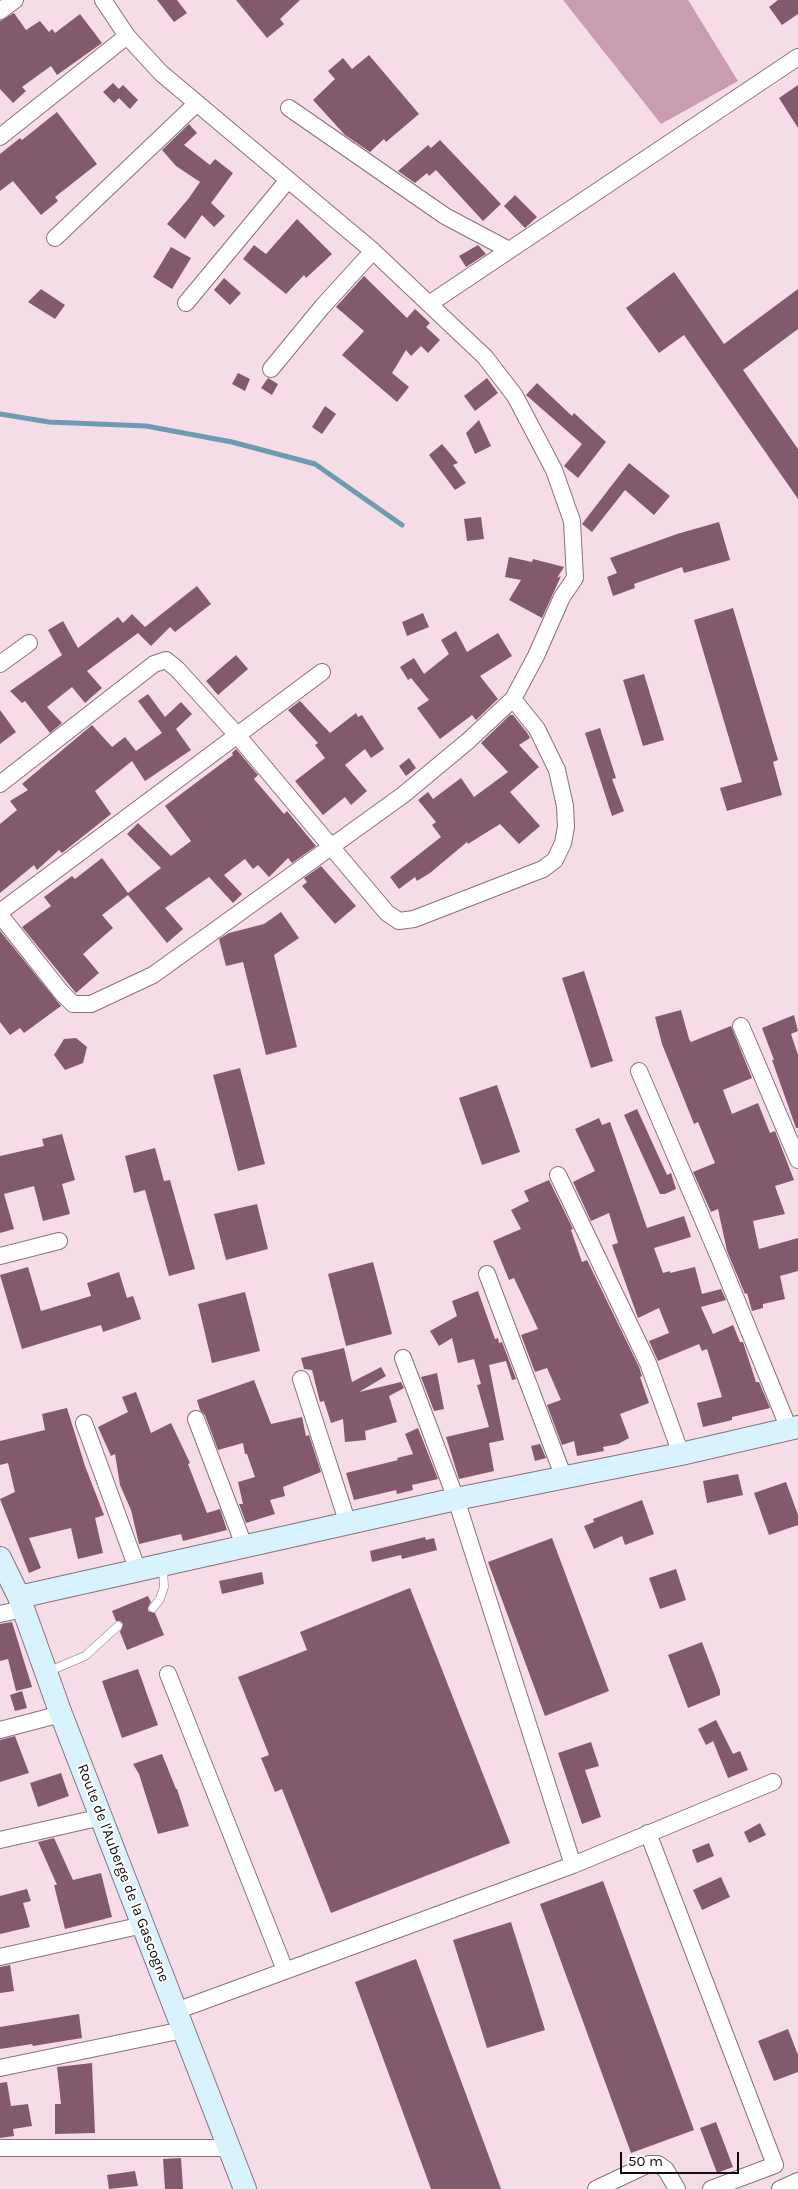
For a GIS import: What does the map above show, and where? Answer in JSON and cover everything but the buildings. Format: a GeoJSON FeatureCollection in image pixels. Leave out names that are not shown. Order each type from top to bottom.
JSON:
{"type":"FeatureCollection","features":[{"type":"Feature","properties":{"kind":"street"},"geometry":{"type":"LineString","coordinates":[[0,11],[15,0]]}},
{"type":"Feature","properties":{"kind":"street"},"geometry":{"type":"LineString","coordinates":[[102,0],[127,36],[161,73],[373,251],[485,357],[515,396],[554,470],[572,521],[575,578],[562,597],[536,656],[513,699],[468,741],[402,796],[153,975],[91,1004],[73,1004],[62,993],[0,914],[322,672]]}},
{"type":"Feature","properties":{"kind":"street"},"geometry":{"type":"LineString","coordinates":[[0,137],[127,36]]}},
{"type":"Feature","properties":{"kind":"street"},"geometry":{"type":"LineString","coordinates":[[429,304],[798,57]]}},
{"type":"Feature","properties":{"kind":"street"},"geometry":{"type":"LineString","coordinates":[[55,238],[196,104]]}},
{"type":"Feature","properties":{"kind":"street"},"geometry":{"type":"LineString","coordinates":[[289,108],[445,216],[509,250]]}},
{"type":"Feature","properties":{"kind":"street"},"geometry":{"type":"LineString","coordinates":[[186,303],[288,180]]}},
{"type":"Feature","properties":{"kind":"street"},"geometry":{"type":"LineString","coordinates":[[271,369],[322,307],[373,251]]}},
{"type":"Feature","properties":{"kind":"street"},"geometry":{"type":"LineString","coordinates":[[0,664],[29,643]]}},
{"type":"Feature","properties":{"kind":"street"},"geometry":{"type":"LineString","coordinates":[[0,784],[154,664],[166,660],[177,668],[237,735],[386,913],[399,921],[414,919],[543,869],[555,860],[563,843],[566,827],[557,770],[536,729],[513,699]]}},
{"type":"Feature","properties":{"kind":"street"},"geometry":{"type":"LineString","coordinates":[[742,1026],[798,1160]]}},
{"type":"Feature","properties":{"kind":"street"},"geometry":{"type":"LineString","coordinates":[[0,1614],[21,1603],[138,1571],[456,1499],[681,1454],[793,1428],[638,1071]]}},
{"type":"Feature","properties":{"kind":"street"},"geometry":{"type":"LineString","coordinates":[[558,1174],[648,1363],[681,1454]]}},
{"type":"Feature","properties":{"kind":"street"},"geometry":{"type":"LineString","coordinates":[[0,1256],[59,1241]]}},
{"type":"Feature","properties":{"kind":"street"},"geometry":{"type":"LineString","coordinates":[[487,1274],[564,1478]]}},
{"type":"Feature","properties":{"kind":"street"},"geometry":{"type":"LineString","coordinates":[[403,1358],[456,1499],[573,1865]]}},
{"type":"Feature","properties":{"kind":"street"},"geometry":{"type":"LineString","coordinates":[[300,1379],[348,1524]]}},
{"type":"Feature","properties":{"kind":"street"},"geometry":{"type":"LineString","coordinates":[[196,1419],[245,1548]]}},
{"type":"Feature","properties":{"kind":"street"},"geometry":{"type":"LineString","coordinates":[[84,1423],[138,1571]]}},
{"type":"Feature","properties":{"kind":"street","name":"Route de l'Auberge de la Gascogne"},"geometry":{"type":"LineString","coordinates":[[0,1558],[21,1603],[245,2189]]}},
{"type":"Feature","properties":{"kind":"street"},"geometry":{"type":"LineString","coordinates":[[168,1674],[285,1970]]}},
{"type":"Feature","properties":{"kind":"street"},"geometry":{"type":"LineString","coordinates":[[0,1730],[62,1714]]}},
{"type":"Feature","properties":{"kind":"street"},"geometry":{"type":"LineString","coordinates":[[0,2068],[180,2020],[285,1970],[573,1865],[773,1782]]}},
{"type":"Feature","properties":{"kind":"street"},"geometry":{"type":"LineString","coordinates":[[0,1840],[102,1817]]}},
{"type":"Feature","properties":{"kind":"street"},"geometry":{"type":"LineString","coordinates":[[648,1833],[775,2165],[711,2189]]}},
{"type":"Feature","properties":{"kind":"street"},"geometry":{"type":"LineString","coordinates":[[0,1957],[143,1925]]}},
{"type":"Feature","properties":{"kind":"street"},"geometry":{"type":"LineString","coordinates":[[0,2148],[230,2148]]}},
{"type":"Feature","properties":{"kind":"street"},"geometry":{"type":"LineString","coordinates":[[596,2189],[649,2164],[658,2164],[666,2170],[677,2189]]}},
{"type":"Feature","properties":{"kind":"street"},"geometry":{"type":"LineString","coordinates":[[780,2189],[798,2181]]}},
{"type":"Feature","properties":{"kind":"lane"},"geometry":{"type":"LineString","coordinates":[[153,1608],[160,1599],[164,1587],[163,1566]]}},
{"type":"Feature","properties":{"kind":"lane"},"geometry":{"type":"LineString","coordinates":[[46,1672],[85,1656],[118,1626]]}},
{"type":"Feature","properties":{"kind":"shaded area"},"geometry":{"type":"Polygon","coordinates":[[[563,0],[688,0],[738,81],[661,124],[563,0]]]}},
{"type":"Feature","properties":{"kind":"waterway"},"geometry":{"type":"LineString","coordinates":[[0,414],[49,422],[146,426],[232,442],[315,464],[402,525]]}}]}
